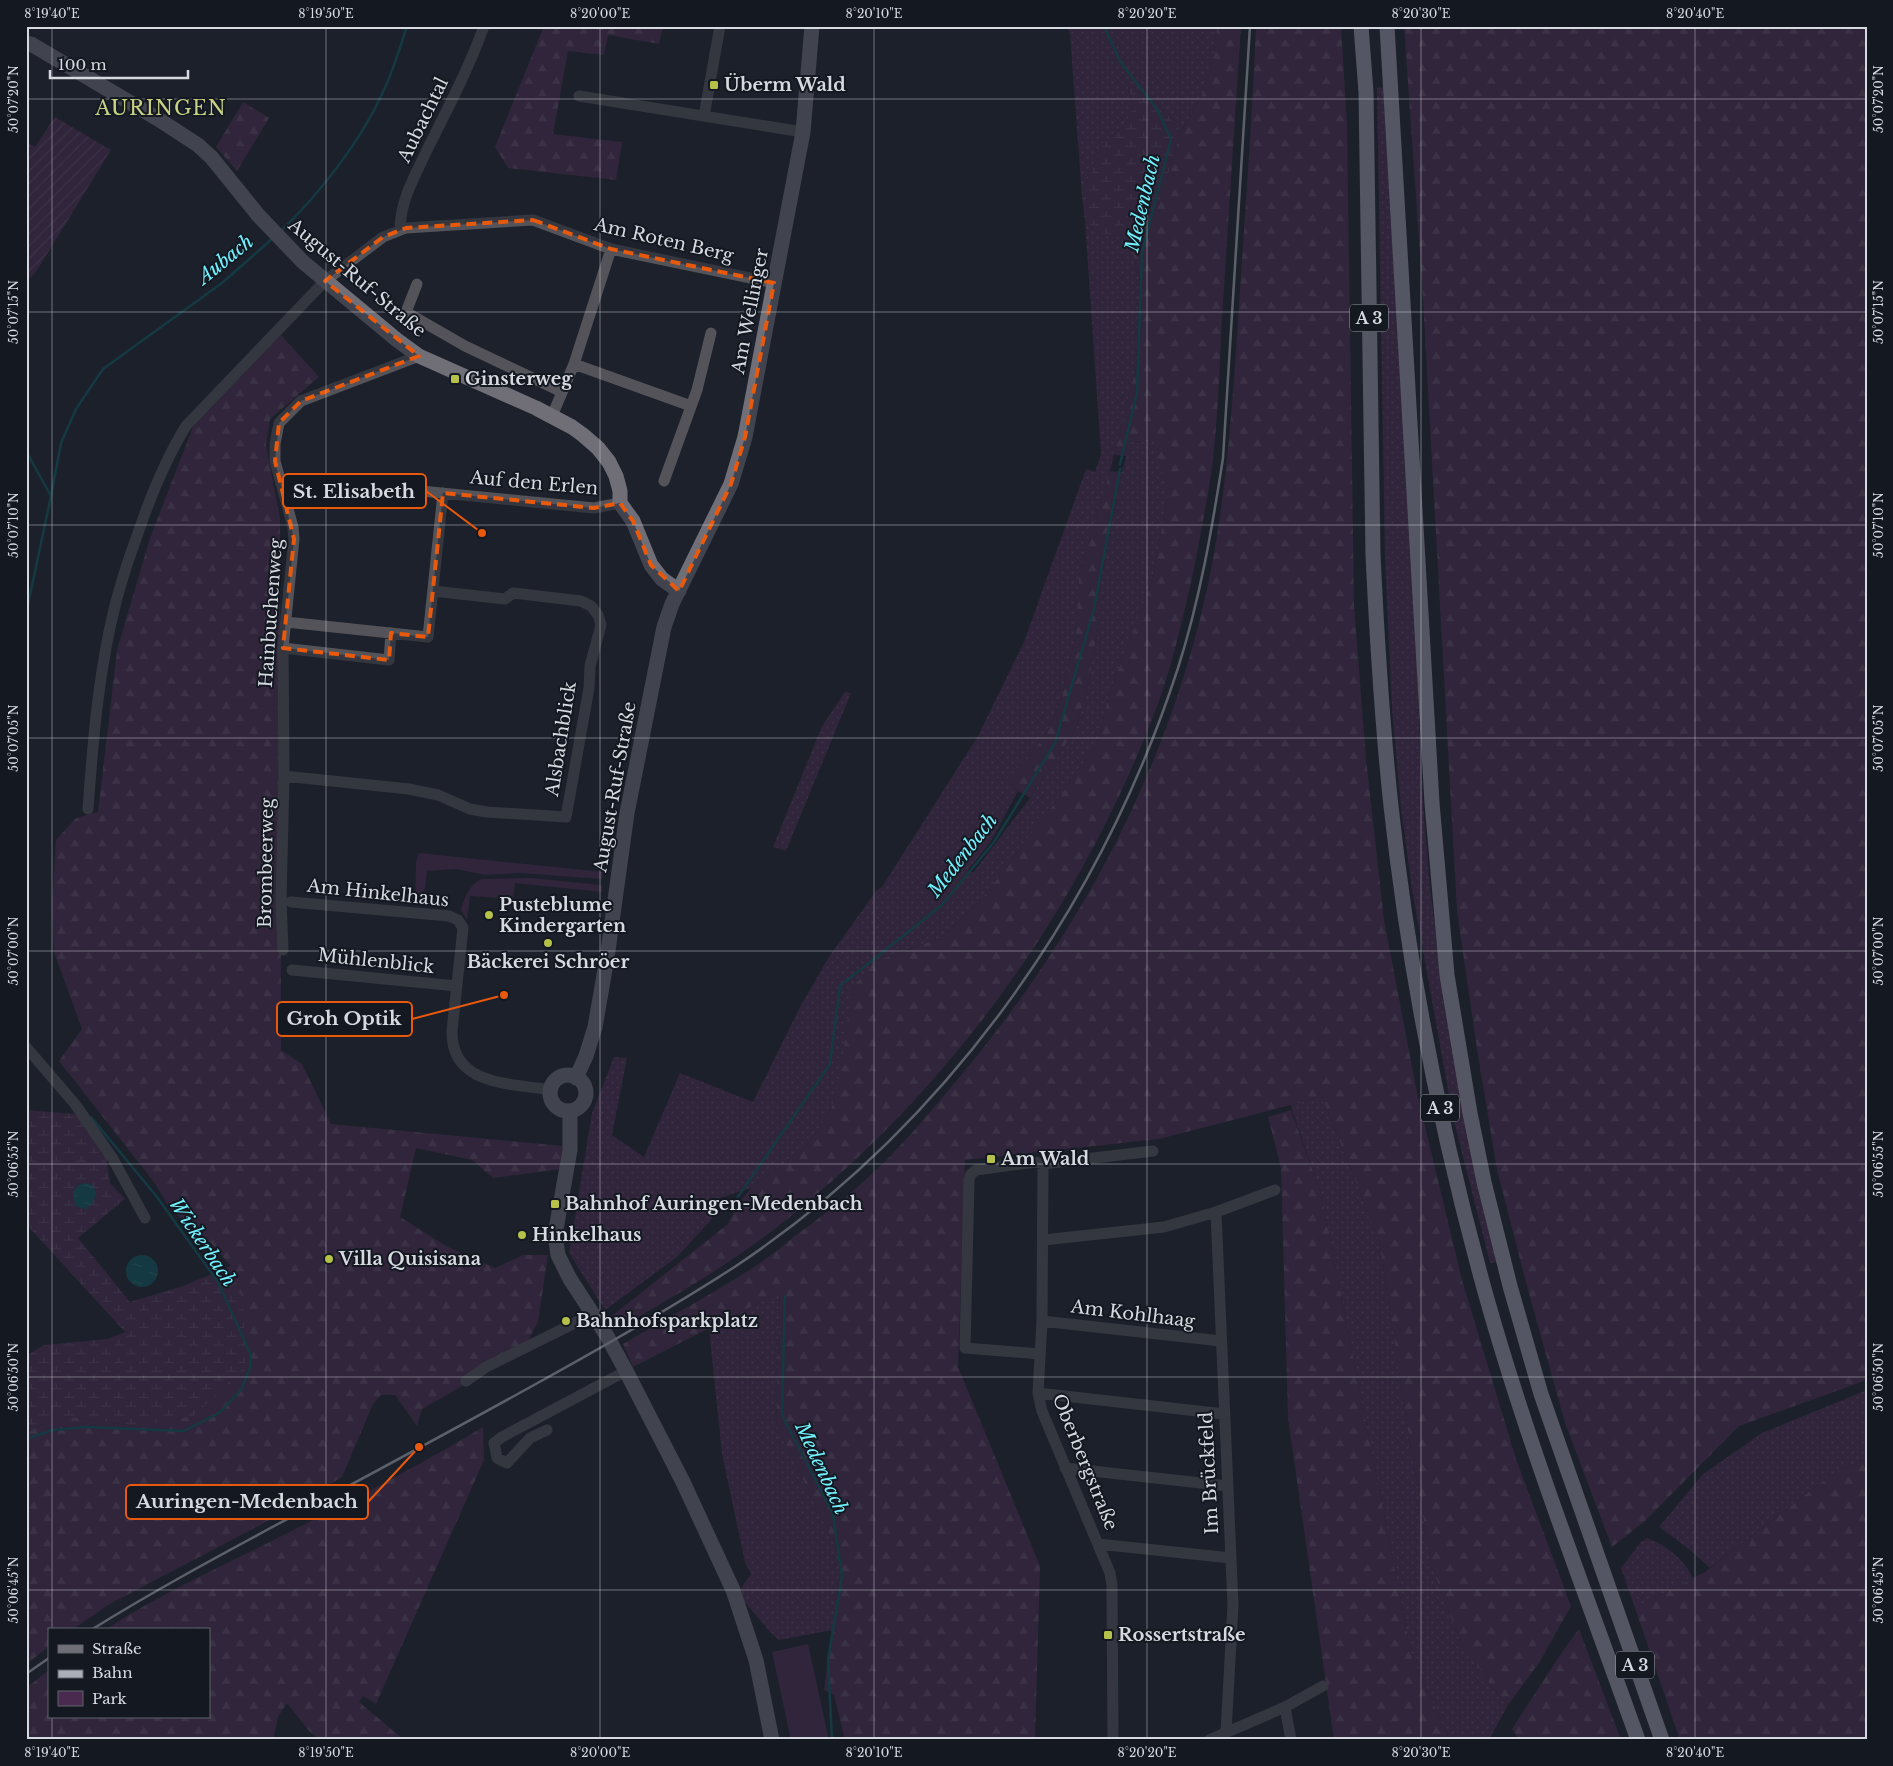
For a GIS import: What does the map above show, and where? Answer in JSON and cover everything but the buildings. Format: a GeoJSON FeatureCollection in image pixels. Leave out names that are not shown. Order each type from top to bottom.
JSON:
{"type":"FeatureCollection","features":[{"type":"Feature","properties":{"kind":"highway","name":"A 3"},"geometry":{"type":"LineString","coordinates":[[1361,26],[1366,92],[1373,564],[1382,710],[1391,807],[1417,988],[1442,1118],[1487,1299],[1518,1403],[1638,1740]]}},
{"type":"Feature","properties":{"kind":"highway","name":"A 3"},"geometry":{"type":"LineString","coordinates":[[1387,26],[1431,783],[1438,889],[1448,975],[1479,1156],[1510,1286],[1541,1394],[1600,1568],[1662,1740]]}},
{"type":"Feature","properties":{"kind":"main road","name":"Am Wellinger"},"geometry":{"type":"LineString","coordinates":[[660,649],[664,627],[679,591],[731,484],[745,437],[803,132],[812,26]]}},
{"type":"Feature","properties":{"kind":"main road","name":"August-Ruf-Straße"},"geometry":{"type":"LineString","coordinates":[[26,43],[31,44],[158,119],[198,145],[212,158],[275,235],[325,281],[419,356],[552,416],[583,435],[598,448],[609,462],[616,476],[620,491],[620,503],[633,521],[651,565],[662,579],[679,591]]}},
{"type":"Feature","properties":{"kind":"main road","name":"August-Ruf-Straße"},"geometry":{"type":"LineString","coordinates":[[576,1078],[586,1056],[595,1027],[607,958],[627,813],[660,649]]}},
{"type":"Feature","properties":{"kind":"main road"},"geometry":{"type":"LineString","coordinates":[[571,1076],[576,1078],[585,1088],[586,1097],[578,1108],[564,1111],[554,1106],[550,1095],[552,1085],[560,1077],[571,1076]]}},
{"type":"Feature","properties":{"kind":"main road"},"geometry":{"type":"LineString","coordinates":[[570,1111],[570,1150],[556,1223],[555,1245],[570,1279],[626,1371],[683,1482],[733,1590],[756,1660],[772,1740]]}},
{"type":"Feature","properties":{"kind":"street","name":"Aubachtal"},"geometry":{"type":"LineString","coordinates":[[400,230],[400,212],[412,181],[465,72],[484,26]]}},
{"type":"Feature","properties":{"kind":"street"},"geometry":{"type":"LineString","coordinates":[[704,116],[720,26]]}},
{"type":"Feature","properties":{"kind":"street"},"geometry":{"type":"LineString","coordinates":[[579,96],[803,132]]}},
{"type":"Feature","properties":{"kind":"street","name":"Am Roten Berg"},"geometry":{"type":"LineString","coordinates":[[88,809],[107,646],[117,598],[154,485],[171,450],[186,426],[325,281],[383,237],[406,228],[533,220],[611,249],[774,283]]}},
{"type":"Feature","properties":{"kind":"street"},"geometry":{"type":"LineString","coordinates":[[552,416],[574,364],[611,249]]}},
{"type":"Feature","properties":{"kind":"street"},"geometry":{"type":"LineString","coordinates":[[418,284],[406,312],[465,346],[562,392]]}},
{"type":"Feature","properties":{"kind":"street"},"geometry":{"type":"LineString","coordinates":[[664,481],[692,406],[711,333]]}},
{"type":"Feature","properties":{"kind":"street","name":"Hainbuchenweg"},"geometry":{"type":"LineString","coordinates":[[284,776],[283,648],[294,539],[293,528],[275,461],[275,444],[279,423],[301,401],[419,356]]}},
{"type":"Feature","properties":{"kind":"street"},"geometry":{"type":"LineString","coordinates":[[574,364],[692,406]]}},
{"type":"Feature","properties":{"kind":"street","name":"Auf den Erlen"},"geometry":{"type":"LineString","coordinates":[[281,484],[300,479],[594,508],[620,503]]}},
{"type":"Feature","properties":{"kind":"street","name":"Auf den Erlen"},"geometry":{"type":"LineString","coordinates":[[286,622],[428,637],[443,493]]}},
{"type":"Feature","properties":{"kind":"street","name":"Alsbachblick"},"geometry":{"type":"LineString","coordinates":[[284,776],[409,789],[438,795],[470,809],[487,812],[566,817],[589,688],[590,666],[601,625],[598,615],[591,606],[581,601],[513,593],[505,599],[433,591]]}},
{"type":"Feature","properties":{"kind":"street"},"geometry":{"type":"LineString","coordinates":[[283,648],[389,660],[392,633]]}},
{"type":"Feature","properties":{"kind":"street","name":"Brombeerweg"},"geometry":{"type":"LineString","coordinates":[[283,950],[281,901],[284,776]]}},
{"type":"Feature","properties":{"kind":"street","name":"Am Hinkelhaus"},"geometry":{"type":"LineString","coordinates":[[292,902],[454,917],[462,923],[463,928],[452,1041],[456,1054],[464,1067],[478,1076],[550,1090]]}},
{"type":"Feature","properties":{"kind":"street","name":"Mühlenblick"},"geometry":{"type":"LineString","coordinates":[[292,970],[457,986]]}},
{"type":"Feature","properties":{"kind":"street"},"geometry":{"type":"LineString","coordinates":[[26,1047],[75,1104],[113,1159],[145,1218]]}},
{"type":"Feature","properties":{"kind":"street"},"geometry":{"type":"LineString","coordinates":[[1040,1354],[965,1348],[964,1320],[969,1180],[971,1174],[976,1170],[1035,1162],[1043,1164],[1153,1151]]}},
{"type":"Feature","properties":{"kind":"street","name":"Oberbergstraße"},"geometry":{"type":"LineString","coordinates":[[1043,1164],[1042,1321],[1038,1393],[1042,1411],[1110,1573],[1112,1585],[1113,1740]]}},
{"type":"Feature","properties":{"kind":"street"},"geometry":{"type":"LineString","coordinates":[[1043,1240],[1164,1227],[1216,1212],[1275,1190]]}},
{"type":"Feature","properties":{"kind":"street","name":"Im Brückfeld"},"geometry":{"type":"LineString","coordinates":[[1216,1212],[1233,1605],[1226,1732]]}},
{"type":"Feature","properties":{"kind":"street"},"geometry":{"type":"LineString","coordinates":[[466,1380],[486,1367],[593,1314]]}},
{"type":"Feature","properties":{"kind":"street","name":"Am Kohlhaag"},"geometry":{"type":"LineString","coordinates":[[1042,1321],[1221,1342]]}},
{"type":"Feature","properties":{"kind":"street"},"geometry":{"type":"LineString","coordinates":[[547,1430],[530,1438],[511,1464],[496,1458],[494,1443],[502,1436],[626,1371]]}},
{"type":"Feature","properties":{"kind":"street"},"geometry":{"type":"LineString","coordinates":[[1038,1393],[1224,1414]]}},
{"type":"Feature","properties":{"kind":"street"},"geometry":{"type":"LineString","coordinates":[[1066,1468],[1228,1486]]}},
{"type":"Feature","properties":{"kind":"street"},"geometry":{"type":"LineString","coordinates":[[1098,1544],[1231,1558]]}},
{"type":"Feature","properties":{"kind":"street"},"geometry":{"type":"LineString","coordinates":[[1210,1740],[1285,1707],[1323,1686]]}},
{"type":"Feature","properties":{"kind":"street"},"geometry":{"type":"LineString","coordinates":[[1285,1707],[1291,1740]]}},
{"type":"Feature","properties":{"kind":"highlighted area"},"geometry":{"type":"Polygon","coordinates":[[[533,220],[611,249],[774,283],[745,437],[731,484],[679,591],[651,565],[633,521],[620,503],[594,508],[443,493],[428,637],[391,633],[389,660],[283,648],[294,539],[275,461],[279,423],[301,401],[419,356],[325,281],[383,237],[406,228],[533,220]]]}},
{"type":"Feature","properties":{"kind":"green space"},"geometry":{"type":"Polygon","coordinates":[[[544,26],[663,26],[659,44],[608,35],[604,55],[568,51],[553,134],[622,142],[616,180],[508,168],[495,147],[544,26]]]}},
{"type":"Feature","properties":{"kind":"green space"},"geometry":{"type":"Polygon","coordinates":[[[1067,26],[1217,26],[1214,54],[1202,95],[1181,131],[1150,95],[1128,87],[1133,109],[1125,125],[1103,143],[1082,196],[1070,34],[1067,26]]]}},
{"type":"Feature","properties":{"kind":"green space"},"geometry":{"type":"Polygon","coordinates":[[[1217,26],[1241,26],[1213,461],[1195,562],[1172,660],[1148,730],[1119,796],[1087,859],[1052,920],[1013,978],[971,1034],[926,1088],[826,1186],[772,1231],[715,1271],[616,1330],[608,1319],[728,1224],[737,1205],[751,1188],[805,1148],[831,1110],[840,1077],[852,988],[874,962],[940,938],[979,903],[1063,792],[1098,742],[1109,694],[1151,584],[1168,496],[1155,441],[1131,442],[1127,456],[1114,455],[1136,368],[1140,281],[1130,241],[1138,221],[1158,208],[1181,131],[1202,95],[1214,54],[1217,26]]]}},
{"type":"Feature","properties":{"kind":"green space"},"geometry":{"type":"Polygon","coordinates":[[[1256,26],[1341,26],[1347,124],[1354,605],[1366,759],[1384,920],[1417,1093],[1462,1280],[1516,1459],[1571,1606],[1539,1663],[1508,1705],[1493,1688],[1462,1644],[1432,1567],[1410,1443],[1379,1240],[1322,1097],[1159,1139],[965,1160],[958,1367],[1040,1566],[1035,1740],[845,1740],[834,1695],[824,1690],[841,1557],[776,1424],[780,1292],[633,1367],[623,1344],[763,1261],[846,1197],[900,1146],[999,1028],[1038,974],[1074,918],[1106,861],[1135,803],[1161,742],[1183,680],[1210,577],[1216,539],[1227,462],[1234,384],[1256,26]]]}},
{"type":"Feature","properties":{"kind":"green space"},"geometry":{"type":"Polygon","coordinates":[[[1404,26],[1867,26],[1867,1380],[1739,1426],[1645,1521],[1612,1547],[1565,1423],[1497,1170],[1457,911],[1422,283],[1404,26]]]}},
{"type":"Feature","properties":{"kind":"green space"},"geometry":{"type":"Polygon","coordinates":[[[1128,86],[1140,93],[1145,91],[1150,95],[1181,131],[1158,208],[1138,221],[1130,241],[1094,230],[1085,221],[1082,196],[1103,143],[1125,125],[1133,109],[1128,86]]]}},
{"type":"Feature","properties":{"kind":"green space"},"geometry":{"type":"Polygon","coordinates":[[[1383,87],[1414,609],[1423,802],[1430,888],[1441,975],[1496,1262],[1490,1263],[1453,1117],[1412,890],[1401,807],[1392,709],[1385,558],[1377,88],[1383,87]]]}},
{"type":"Feature","properties":{"kind":"green space"},"geometry":{"type":"Polygon","coordinates":[[[243,102],[269,118],[237,171],[216,147],[243,102]]]}},
{"type":"Feature","properties":{"kind":"green space"},"geometry":{"type":"Polygon","coordinates":[[[55,117],[111,150],[36,272],[26,282],[26,142],[35,147],[55,117]]]}},
{"type":"Feature","properties":{"kind":"green space"},"geometry":{"type":"Polygon","coordinates":[[[1085,221],[1094,230],[1130,241],[1140,281],[1136,368],[1110,471],[1079,575],[1076,633],[1061,701],[1044,738],[1008,779],[1018,791],[991,841],[968,870],[973,873],[1030,798],[1075,730],[1087,690],[1098,628],[1098,595],[1122,472],[1130,442],[1156,441],[1168,496],[1151,584],[1109,694],[1098,742],[1063,792],[979,903],[940,938],[874,962],[831,1110],[805,1148],[751,1188],[720,1198],[711,1220],[677,1257],[605,1310],[569,1253],[592,1113],[614,1057],[627,1058],[612,1135],[644,1157],[680,1073],[753,1102],[800,1007],[829,957],[876,891],[882,887],[978,736],[1024,642],[1086,469],[1095,472],[1101,454],[1085,221]]]}},
{"type":"Feature","properties":{"kind":"green space"},"geometry":{"type":"Polygon","coordinates":[[[281,335],[319,377],[270,419],[266,445],[280,518],[281,1050],[302,1064],[331,1124],[563,1146],[561,1169],[493,1178],[472,1160],[416,1148],[400,1217],[446,1246],[495,1268],[523,1255],[548,1255],[538,1322],[522,1352],[422,1409],[417,1426],[395,1395],[381,1395],[373,1404],[342,1477],[281,1514],[108,1605],[75,1628],[48,1628],[48,1647],[26,1665],[26,1432],[64,1416],[135,1426],[231,1266],[211,1243],[191,1228],[169,1207],[154,1182],[59,1061],[82,1029],[54,952],[52,906],[56,840],[76,818],[98,812],[117,650],[150,538],[193,427],[281,335]]]}},
{"type":"Feature","properties":{"kind":"green space"},"geometry":{"type":"Polygon","coordinates":[[[1110,471],[1122,472],[1098,595],[1098,628],[1087,690],[1075,730],[1030,798],[1018,791],[1008,779],[1044,738],[1061,701],[1076,633],[1079,575],[1110,471]]]}},
{"type":"Feature","properties":{"kind":"green space"},"geometry":{"type":"Polygon","coordinates":[[[845,692],[851,693],[786,851],[773,847],[822,726],[845,692]]]}},
{"type":"Feature","properties":{"kind":"green space"},"geometry":{"type":"Polygon","coordinates":[[[419,853],[603,872],[602,879],[519,873],[486,875],[455,869],[427,871],[425,888],[415,905],[416,862],[419,853]]]}},
{"type":"Feature","properties":{"kind":"green space"},"geometry":{"type":"Polygon","coordinates":[[[531,878],[602,885],[602,892],[515,883],[513,899],[470,896],[467,920],[461,910],[468,892],[474,884],[482,879],[531,878]]]}},
{"type":"Feature","properties":{"kind":"green space"},"geometry":{"type":"Polygon","coordinates":[[[1322,1097],[1379,1240],[1410,1443],[1432,1567],[1462,1644],[1493,1688],[1508,1705],[1489,1740],[1450,1740],[1412,1658],[1322,1197],[1291,1105],[1322,1097]]]}},
{"type":"Feature","properties":{"kind":"green space"},"geometry":{"type":"Polygon","coordinates":[[[26,1110],[76,1114],[106,1157],[110,1183],[125,1199],[78,1238],[130,1302],[183,1286],[231,1266],[243,1301],[246,1366],[194,1416],[135,1426],[64,1416],[26,1432],[26,1356],[44,1345],[108,1339],[125,1332],[26,1224],[26,1110]]]}},
{"type":"Feature","properties":{"kind":"green space"},"geometry":{"type":"Polygon","coordinates":[[[1291,1110],[1322,1197],[1412,1658],[1450,1740],[1334,1740],[1288,1418],[1281,1168],[1268,1117],[1291,1110]]]}},
{"type":"Feature","properties":{"kind":"green space"},"geometry":{"type":"Polygon","coordinates":[[[780,1292],[776,1424],[841,1557],[832,1630],[779,1640],[744,1601],[741,1588],[751,1574],[745,1562],[722,1454],[709,1329],[780,1292]]]}},
{"type":"Feature","properties":{"kind":"green space"},"geometry":{"type":"Polygon","coordinates":[[[1867,1390],[1867,1459],[1836,1471],[1710,1568],[1689,1549],[1659,1527],[1703,1474],[1762,1433],[1867,1390]]]}},
{"type":"Feature","properties":{"kind":"green space"},"geometry":{"type":"Polygon","coordinates":[[[483,1427],[484,1460],[376,1704],[363,1696],[359,1702],[404,1740],[320,1740],[309,1731],[287,1703],[278,1717],[273,1740],[26,1740],[26,1688],[48,1671],[48,1718],[210,1718],[210,1628],[108,1628],[202,1575],[290,1532],[483,1427]]]}},
{"type":"Feature","properties":{"kind":"green space"},"geometry":{"type":"Polygon","coordinates":[[[1867,1459],[1867,1740],[1680,1740],[1635,1608],[1705,1572],[1836,1471],[1867,1459]]]}},
{"type":"Feature","properties":{"kind":"green space"},"geometry":{"type":"Polygon","coordinates":[[[1647,1538],[1661,1545],[1680,1559],[1693,1578],[1635,1608],[1621,1568],[1641,1542],[1647,1538]]]}},
{"type":"Feature","properties":{"kind":"green space"},"geometry":{"type":"Polygon","coordinates":[[[1579,1629],[1621,1740],[1519,1740],[1512,1729],[1579,1629]]]}},
{"type":"Feature","properties":{"kind":"green space"},"geometry":{"type":"Polygon","coordinates":[[[808,1644],[829,1740],[791,1740],[772,1652],[808,1644]]]}},
{"type":"Feature","properties":{"kind":"water"},"geometry":{"type":"Polygon","coordinates":[[[85,1183],[93,1185],[96,1193],[93,1203],[88,1207],[88,1210],[75,1206],[73,1192],[78,1185],[85,1183]]]}},
{"type":"Feature","properties":{"kind":"water"},"geometry":{"type":"Polygon","coordinates":[[[142,1255],[148,1256],[153,1260],[157,1265],[157,1277],[153,1282],[148,1286],[142,1287],[136,1286],[131,1282],[127,1277],[126,1271],[127,1265],[131,1260],[136,1256],[142,1255]]]}},
{"type":"Feature","properties":{"kind":"waterway","name":"Aubach"},"geometry":{"type":"LineString","coordinates":[[281,231],[325,183],[363,129],[387,84],[407,26]]}},
{"type":"Feature","properties":{"kind":"waterway","name":"Medenbach"},"geometry":{"type":"LineString","coordinates":[[1104,26],[1121,63],[1157,109],[1171,139],[1142,253],[1137,393],[1120,464]]}},
{"type":"Feature","properties":{"kind":"waterway","name":"Aubach"},"geometry":{"type":"LineString","coordinates":[[51,496],[61,443],[76,409],[103,369],[222,283],[273,238]]}},
{"type":"Feature","properties":{"kind":"waterway","name":"Wickerbach"},"geometry":{"type":"LineString","coordinates":[[26,451],[51,496],[26,614]]}},
{"type":"Feature","properties":{"kind":"waterway","name":"Medenbach"},"geometry":{"type":"LineString","coordinates":[[735,1201],[830,1064],[840,986],[942,905],[994,842],[1055,743],[1094,609],[1120,469]]}},
{"type":"Feature","properties":{"kind":"waterway","name":"Wickerbach"},"geometry":{"type":"LineString","coordinates":[[26,1439],[53,1430],[86,1427],[184,1431],[219,1413],[241,1390],[250,1368],[250,1353],[218,1282],[157,1197],[91,1117]]}},
{"type":"Feature","properties":{"kind":"waterway","name":"Medenbach"},"geometry":{"type":"LineString","coordinates":[[785,1296],[782,1415],[833,1514],[842,1576],[828,1660],[832,1740]]}},
{"type":"Feature","properties":{"kind":"railway"},"geometry":{"type":"LineString","coordinates":[[94,1628],[207,1562],[592,1353],[736,1266],[812,1210],[883,1147],[948,1078],[1007,1004],[1060,926],[1106,843],[1145,757],[1178,668],[1193,616],[1210,537],[1223,458],[1250,26]]}},
{"type":"Feature","properties":{"kind":"railway"},"geometry":{"type":"LineString","coordinates":[[26,1674],[48,1659]]}},
{"type":"Feature","properties":{"kind":"place","name":"Überm Wald"},"geometry":{"type":"Point","coordinates":[714,85]}},
{"type":"Feature","properties":{"kind":"place","name":"Ginsterweg"},"geometry":{"type":"Point","coordinates":[455,379]}},
{"type":"Feature","properties":{"kind":"place","name":"St. Elisabeth"},"geometry":{"type":"Point","coordinates":[482,533]}},
{"type":"Feature","properties":{"kind":"place","name":"Pusteblume Kindergarten"},"geometry":{"type":"Point","coordinates":[489,915]}},
{"type":"Feature","properties":{"kind":"place","name":"Bäckerei Schröer"},"geometry":{"type":"Point","coordinates":[548,943]}},
{"type":"Feature","properties":{"kind":"place","name":"Groh Optik"},"geometry":{"type":"Point","coordinates":[504,995]}},
{"type":"Feature","properties":{"kind":"place","name":"Am Wald"},"geometry":{"type":"Point","coordinates":[991,1159]}},
{"type":"Feature","properties":{"kind":"place","name":"Bahnhof Auringen-Medenbach"},"geometry":{"type":"Point","coordinates":[555,1204]}},
{"type":"Feature","properties":{"kind":"place","name":"Hinkelhaus"},"geometry":{"type":"Point","coordinates":[522,1235]}},
{"type":"Feature","properties":{"kind":"place","name":"Villa Quisisana"},"geometry":{"type":"Point","coordinates":[329,1259]}},
{"type":"Feature","properties":{"kind":"place","name":"Bahnhofsparkplatz"},"geometry":{"type":"Point","coordinates":[566,1321]}},
{"type":"Feature","properties":{"kind":"place","name":"Auringen-Medenbach"},"geometry":{"type":"Point","coordinates":[419,1447]}},
{"type":"Feature","properties":{"kind":"place","name":"Rossertstraße"},"geometry":{"type":"Point","coordinates":[1108,1635]}},
{"type":"Feature","properties":{"kind":"district","name":"AURINGEN"},"geometry":{"type":"Point","coordinates":[161,108]}}]}
